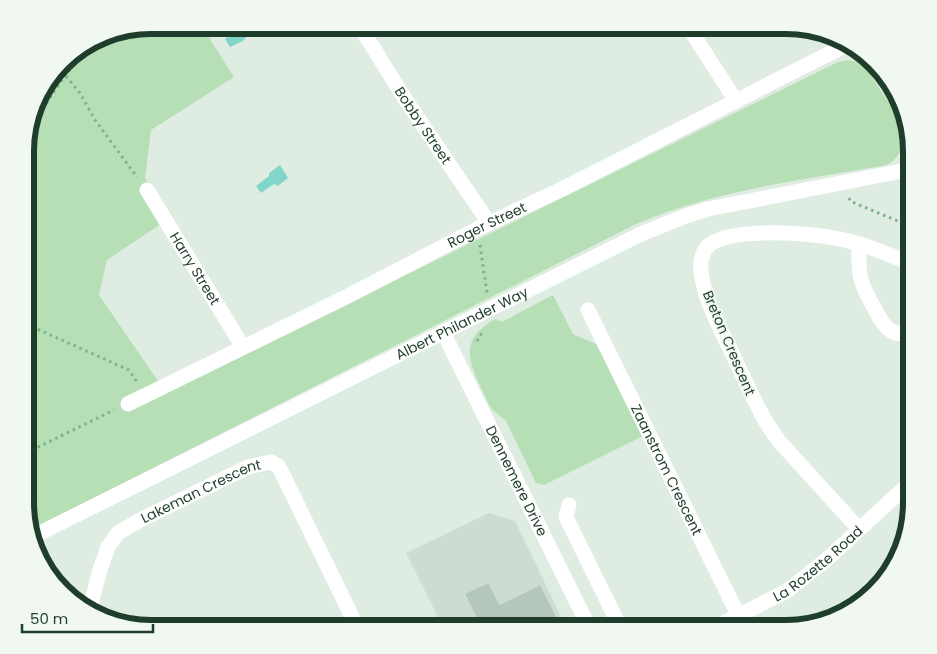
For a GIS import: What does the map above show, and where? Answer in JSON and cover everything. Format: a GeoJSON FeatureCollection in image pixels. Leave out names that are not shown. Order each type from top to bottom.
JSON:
{"type":"FeatureCollection","features":[{"type":"Feature","properties":{"kind":"street","name":"Bobby Street"},"geometry":{"type":"LineString","coordinates":[[365,34],[407,102],[489,223]]}},
{"type":"Feature","properties":{"kind":"street"},"geometry":{"type":"LineString","coordinates":[[693,34],[736,101]]}},
{"type":"Feature","properties":{"kind":"street","name":"Roger Street"},"geometry":{"type":"LineString","coordinates":[[128,404],[489,223],[562,189],[841,47]]}},
{"type":"Feature","properties":{"kind":"street","name":"Albert Philander Way"},"geometry":{"type":"LineString","coordinates":[[38,534],[641,234],[708,209],[903,171]]}},
{"type":"Feature","properties":{"kind":"street","name":"Harry Street"},"geometry":{"type":"LineString","coordinates":[[147,190],[244,347]]}},
{"type":"Feature","properties":{"kind":"street","name":"Breton Crescent"},"geometry":{"type":"LineString","coordinates":[[859,529],[778,440],[766,422],[708,300],[701,263],[705,249],[715,242],[725,238],[778,232],[817,235],[859,244],[903,261]]}},
{"type":"Feature","properties":{"kind":"street"},"geometry":{"type":"LineString","coordinates":[[859,244],[862,283],[879,317],[887,328],[896,334],[903,334]]}},
{"type":"Feature","properties":{"kind":"street","name":"Zaanstrom Crescent"},"geometry":{"type":"LineString","coordinates":[[588,310],[741,620]]}},
{"type":"Feature","properties":{"kind":"street","name":"Dennemere Drive"},"geometry":{"type":"LineString","coordinates":[[443,332],[586,620]]}},
{"type":"Feature","properties":{"kind":"street","name":"Lakeman Crescent"},"geometry":{"type":"LineString","coordinates":[[91,604],[108,547],[118,533],[142,519],[248,467],[271,462],[278,466],[281,471],[354,620]]}},
{"type":"Feature","properties":{"kind":"street","name":"La Rozette Road"},"geometry":{"type":"LineString","coordinates":[[745,620],[787,591],[826,560],[903,489]]}},
{"type":"Feature","properties":{"kind":"street"},"geometry":{"type":"LineString","coordinates":[[569,505],[566,517],[617,620]]}},
{"type":"Feature","properties":{"kind":"path"},"geometry":{"type":"LineString","coordinates":[[39,117],[75,62]]}},
{"type":"Feature","properties":{"kind":"path"},"geometry":{"type":"LineString","coordinates":[[65,75],[147,190]]}},
{"type":"Feature","properties":{"kind":"path"},"geometry":{"type":"LineString","coordinates":[[850,202],[903,223]]}},
{"type":"Feature","properties":{"kind":"path"},"geometry":{"type":"LineString","coordinates":[[475,230],[479,240],[487,294]]}},
{"type":"Feature","properties":{"kind":"path"},"geometry":{"type":"LineString","coordinates":[[34,328],[129,370],[147,395]]}},
{"type":"Feature","properties":{"kind":"path"},"geometry":{"type":"LineString","coordinates":[[34,449],[128,404]]}},
{"type":"Feature","properties":{"kind":"shaded area"},"geometry":{"type":"Polygon","coordinates":[[[489,513],[515,521],[563,620],[440,620],[406,553],[489,513]]]}},
{"type":"Feature","properties":{"kind":"green space"},"geometry":{"type":"Polygon","coordinates":[[[143,34],[207,34],[234,77],[151,130],[145,178],[170,218],[107,260],[99,295],[158,381],[122,398],[128,412],[838,62],[852,61],[865,67],[897,115],[903,148],[893,161],[887,165],[791,181],[727,195],[664,213],[634,225],[36,527],[34,511],[35,136],[40,113],[54,86],[68,68],[92,49],[113,40],[143,34]]]}},
{"type":"Feature","properties":{"kind":"green space"},"geometry":{"type":"Polygon","coordinates":[[[553,295],[573,334],[598,345],[643,436],[544,485],[536,483],[506,421],[489,404],[472,367],[470,349],[472,341],[484,326],[495,319],[502,322],[553,295]]]}},
{"type":"Feature","properties":{"kind":"water"},"geometry":{"type":"Polygon","coordinates":[[[231,34],[247,34],[243,41],[230,47],[225,39],[231,34]]]}},
{"type":"Feature","properties":{"kind":"water"},"geometry":{"type":"Polygon","coordinates":[[[280,165],[288,178],[278,186],[274,184],[261,193],[256,186],[280,165]]]}},
{"type":"Feature","properties":{"kind":"building"},"geometry":{"type":"Polygon","coordinates":[[[488,584],[506,620],[479,620],[466,594],[488,584]]]}},
{"type":"Feature","properties":{"kind":"building"},"geometry":{"type":"Polygon","coordinates":[[[540,586],[556,618],[552,620],[506,620],[499,606],[540,586]]]}}]}
